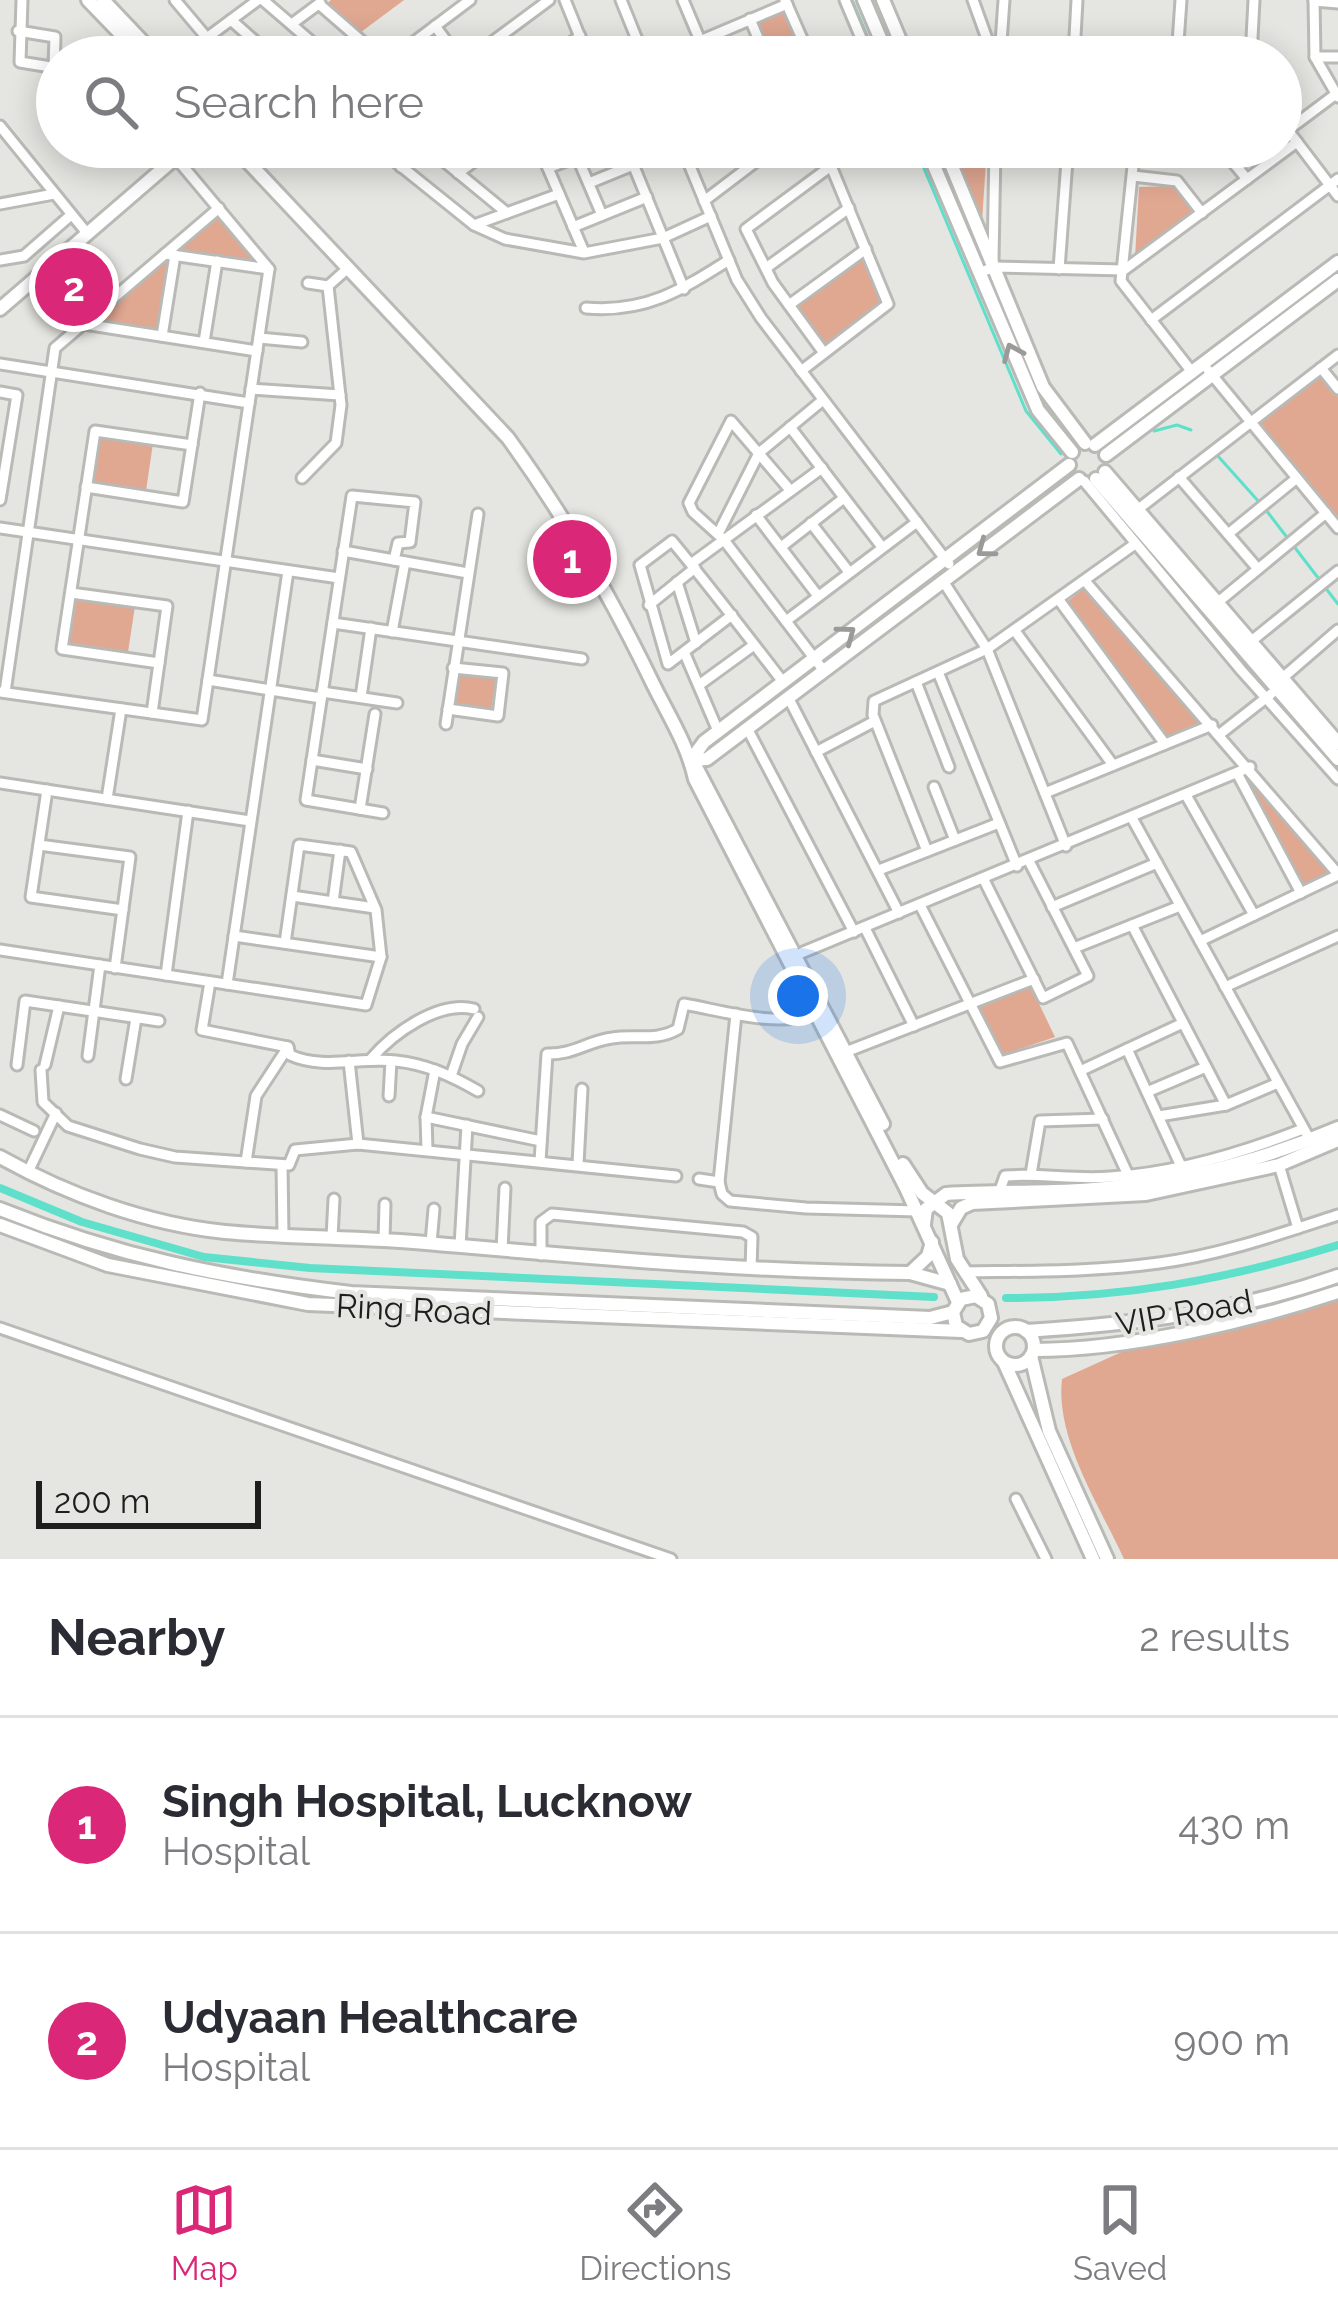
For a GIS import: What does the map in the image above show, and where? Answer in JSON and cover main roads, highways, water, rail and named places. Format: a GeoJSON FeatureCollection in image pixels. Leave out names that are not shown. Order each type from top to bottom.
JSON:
{"type":"FeatureCollection","features":[{"type":"Feature","properties":{"kind":"waterway"},"geometry":{"type":"LineString","coordinates":[[852,0],[867,36]]}},
{"type":"Feature","properties":{"kind":"waterway"},"geometry":{"type":"LineString","coordinates":[[924,168],[1026,411],[1061,454]]}},
{"type":"Feature","properties":{"kind":"waterway"},"geometry":{"type":"LineString","coordinates":[[1154,431],[1177,425],[1191,430]]}},
{"type":"Feature","properties":{"kind":"waterway"},"geometry":{"type":"LineString","coordinates":[[1217,455],[1260,503]]}},
{"type":"Feature","properties":{"kind":"waterway"},"geometry":{"type":"LineString","coordinates":[[1266,510],[1319,579]]}},
{"type":"Feature","properties":{"kind":"waterway"},"geometry":{"type":"LineString","coordinates":[[1324,586],[1338,604]]}},
{"type":"Feature","properties":{"kind":"waterway"},"geometry":{"type":"LineString","coordinates":[[0,1188],[82,1222],[204,1257],[310,1268],[934,1297]]}},
{"type":"Feature","properties":{"kind":"waterway"},"geometry":{"type":"LineString","coordinates":[[1006,1298],[1092,1295],[1174,1285],[1338,1245]]}},
{"type":"Feature","properties":{"kind":"place","name":"Udyaan Healthcare"},"geometry":{"type":"Point","coordinates":[74,287]}},
{"type":"Feature","properties":{"kind":"place","name":"Singh Hospital, Lucknow"},"geometry":{"type":"Point","coordinates":[572,559]}}]}
